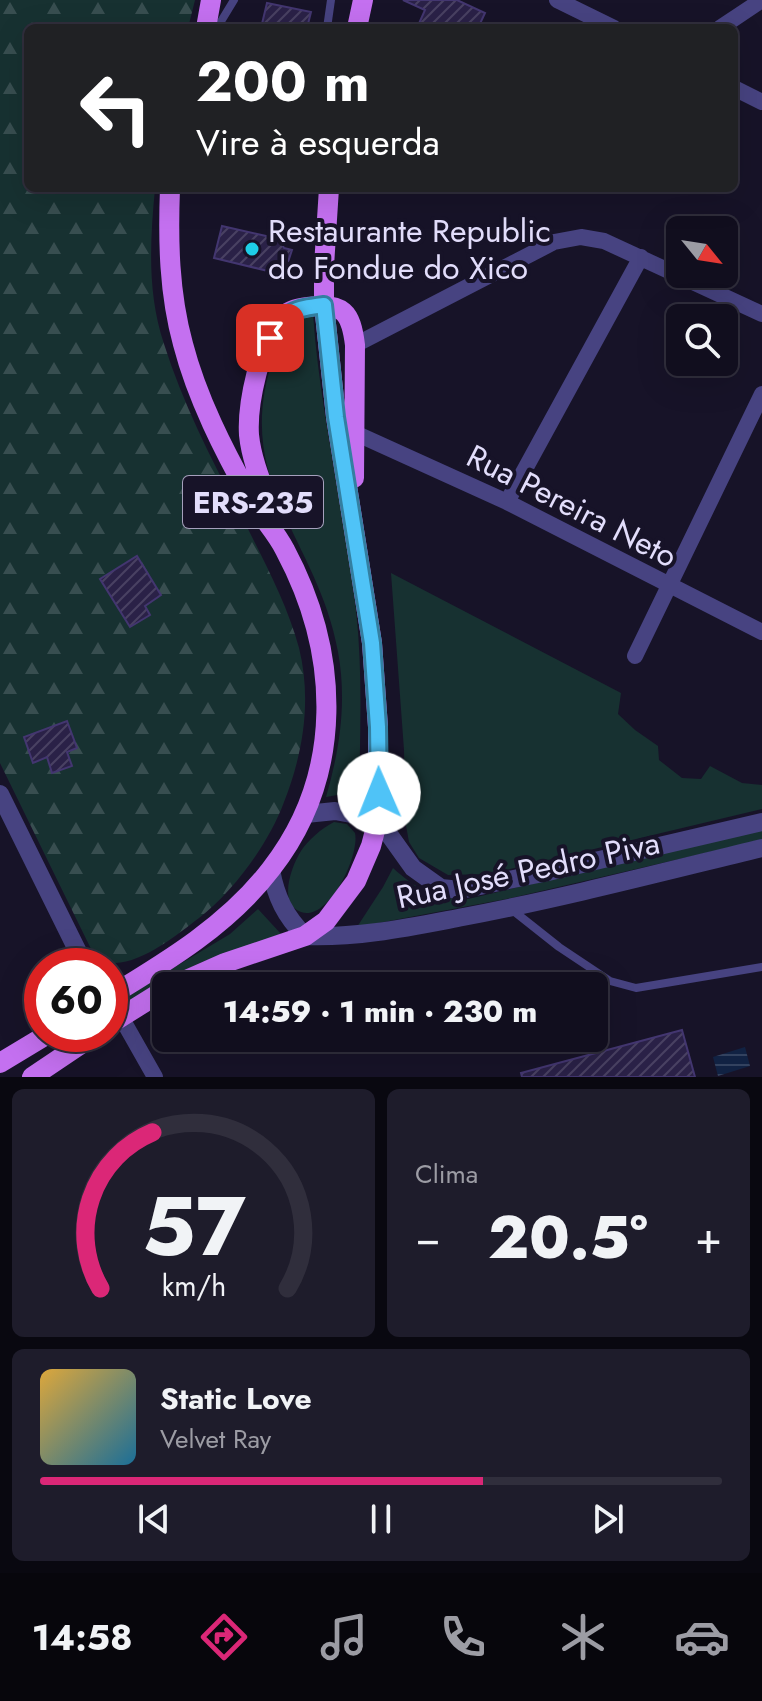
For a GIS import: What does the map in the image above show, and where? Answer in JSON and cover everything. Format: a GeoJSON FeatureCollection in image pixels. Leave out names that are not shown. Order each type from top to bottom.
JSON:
{"type":"FeatureCollection","features":[{"type":"Feature","properties":{"kind":"main road"},"geometry":{"type":"LineString","coordinates":[[207,24],[211,0]]}},
{"type":"Feature","properties":{"kind":"main road"},"geometry":{"type":"LineString","coordinates":[[358,24],[363,0]]}},
{"type":"Feature","properties":{"kind":"main road","name":"ERS-235"},"geometry":{"type":"LineString","coordinates":[[128,984],[201,937],[271,870],[306,814],[324,753],[327,724],[325,662],[317,630],[285,549],[253,502],[203,402],[183,345],[172,296],[167,243],[170,192]]}},
{"type":"Feature","properties":{"kind":"main road","name":"ERS-235"},"geometry":{"type":"LineString","coordinates":[[205,972],[305,936],[326,921],[356,881],[371,846],[378,819],[378,727],[372,643],[336,417],[324,305],[329,192]]}},
{"type":"Feature","properties":{"kind":"main road"},"geometry":{"type":"LineString","coordinates":[[285,549],[253,456],[249,433],[251,397],[260,363],[281,318],[294,309],[337,306],[353,325],[354,518]]}},
{"type":"Feature","properties":{"kind":"main road"},"geometry":{"type":"LineString","coordinates":[[128,1013],[152,998]]}},
{"type":"Feature","properties":{"kind":"main road"},"geometry":{"type":"LineString","coordinates":[[0,1063],[24,1048]]}},
{"type":"Feature","properties":{"kind":"main road"},"geometry":{"type":"LineString","coordinates":[[32,1077],[69,1052]]}},
{"type":"Feature","properties":{"kind":"street"},"geometry":{"type":"LineString","coordinates":[[557,0],[606,24]]}},
{"type":"Feature","properties":{"kind":"street"},"geometry":{"type":"LineString","coordinates":[[726,24],[762,0]]}},
{"type":"Feature","properties":{"kind":"street"},"geometry":{"type":"LineString","coordinates":[[738,90],[762,102]]}},
{"type":"Feature","properties":{"kind":"street"},"geometry":{"type":"LineString","coordinates":[[355,345],[554,242],[581,237],[604,241],[762,314]]}},
{"type":"Feature","properties":{"kind":"street"},"geometry":{"type":"LineString","coordinates":[[507,502],[641,257]]}},
{"type":"Feature","properties":{"kind":"street"},"geometry":{"type":"LineString","coordinates":[[635,656],[762,394]]}},
{"type":"Feature","properties":{"kind":"street","name":"Rua Pereira Neto"},"geometry":{"type":"LineString","coordinates":[[355,433],[507,502],[762,632]]}},
{"type":"Feature","properties":{"kind":"street"},"geometry":{"type":"LineString","coordinates":[[0,794],[76,948]]}},
{"type":"Feature","properties":{"kind":"street"},"geometry":{"type":"LineString","coordinates":[[306,814],[335,811],[378,819]]}},
{"type":"Feature","properties":{"kind":"street","name":"Rua José Pedro Piva"},"geometry":{"type":"LineString","coordinates":[[378,819],[419,874],[441,888],[460,890],[762,822]]}},
{"type":"Feature","properties":{"kind":"street","name":"Rua José Pedro Piva"},"geometry":{"type":"LineString","coordinates":[[305,936],[367,935],[510,908],[762,848]]}},
{"type":"Feature","properties":{"kind":"street"},"geometry":{"type":"LineString","coordinates":[[271,870],[284,911],[305,936]]}},
{"type":"Feature","properties":{"kind":"street"},"geometry":{"type":"LineString","coordinates":[[128,1038],[155,1077]]}},
{"type":"Feature","properties":{"kind":"lane"},"geometry":{"type":"LineString","coordinates":[[219,24],[234,0]]}},
{"type":"Feature","properties":{"kind":"lane"},"geometry":{"type":"LineString","coordinates":[[328,24],[331,0]]}},
{"type":"Feature","properties":{"kind":"lane"},"geometry":{"type":"LineString","coordinates":[[510,908],[559,947],[610,981],[636,988],[762,967]]}},
{"type":"Feature","properties":{"kind":"green space"},"geometry":{"type":"Polygon","coordinates":[[[0,0],[195,0],[189,24],[24,24],[24,192],[155,192],[152,286],[164,344],[202,439],[263,560],[294,633],[303,668],[304,726],[291,784],[277,818],[260,850],[225,894],[199,918],[148,953],[128,960],[128,948],[91,948],[0,763],[0,0]]]}},
{"type":"Feature","properties":{"kind":"green space"},"geometry":{"type":"Polygon","coordinates":[[[313,314],[321,388],[356,610],[360,681],[359,799],[343,794],[326,797],[341,725],[342,689],[338,652],[328,612],[282,509],[270,475],[263,440],[263,400],[277,348],[292,323],[313,314]]]}},
{"type":"Feature","properties":{"kind":"green space"},"geometry":{"type":"Polygon","coordinates":[[[391,573],[621,693],[618,714],[658,746],[659,760],[682,778],[701,779],[710,766],[742,783],[762,785],[762,809],[489,874],[448,875],[419,858],[409,842],[405,820],[404,750],[391,573]]]}},
{"type":"Feature","properties":{"kind":"green space"},"geometry":{"type":"Polygon","coordinates":[[[334,822],[347,824],[355,833],[353,856],[332,897],[312,912],[301,912],[294,908],[288,893],[294,865],[308,842],[334,822]]]}},
{"type":"Feature","properties":{"kind":"green space"},"geometry":{"type":"Polygon","coordinates":[[[762,830],[762,839],[744,844],[511,898],[357,927],[393,868],[427,892],[446,898],[468,899],[762,830]]]}},
{"type":"Feature","properties":{"kind":"green space"},"geometry":{"type":"Polygon","coordinates":[[[258,909],[282,935],[181,972],[167,972],[230,934],[258,909]]]}},
{"type":"Feature","properties":{"kind":"green space"},"geometry":{"type":"Polygon","coordinates":[[[152,981],[152,987],[128,1003],[128,995],[152,981]]]}},
{"type":"Feature","properties":{"kind":"water"},"geometry":{"type":"Polygon","coordinates":[[[745,1047],[750,1066],[718,1076],[713,1057],[745,1047]]]}},
{"type":"Feature","properties":{"kind":"building"},"geometry":{"type":"Polygon","coordinates":[[[403,0],[457,0],[485,13],[480,24],[419,24],[425,10],[403,0]]]}},
{"type":"Feature","properties":{"kind":"building"},"geometry":{"type":"Polygon","coordinates":[[[267,3],[311,12],[308,24],[262,24],[267,3]]]}},
{"type":"Feature","properties":{"kind":"building","name":"Restaurante Republic do Fondue do Xico"},"geometry":{"type":"Polygon","coordinates":[[[222,226],[279,239],[284,248],[292,250],[286,268],[270,264],[268,271],[214,258],[222,226]]]}},
{"type":"Feature","properties":{"kind":"building"},"geometry":{"type":"Polygon","coordinates":[[[137,556],[161,595],[145,606],[150,615],[130,627],[100,579],[137,556]]]}},
{"type":"Feature","properties":{"kind":"building"},"geometry":{"type":"Polygon","coordinates":[[[67,721],[77,748],[67,752],[72,766],[52,773],[47,757],[33,763],[24,737],[67,721]]]}},
{"type":"Feature","properties":{"kind":"building"},"geometry":{"type":"Polygon","coordinates":[[[682,1030],[695,1077],[522,1077],[521,1073],[682,1030]]]}},
{"type":"Feature","properties":{"kind":"place","name":"Restaurante Republic do Fondue do Xico"},"geometry":{"type":"Point","coordinates":[252,249]}},
{"type":"Feature","properties":{"kind":"route"},"geometry":{"type":"LineString","coordinates":[[270,338],[281,318],[294,309],[324,305],[336,417],[372,643],[379,793]]}}]}
